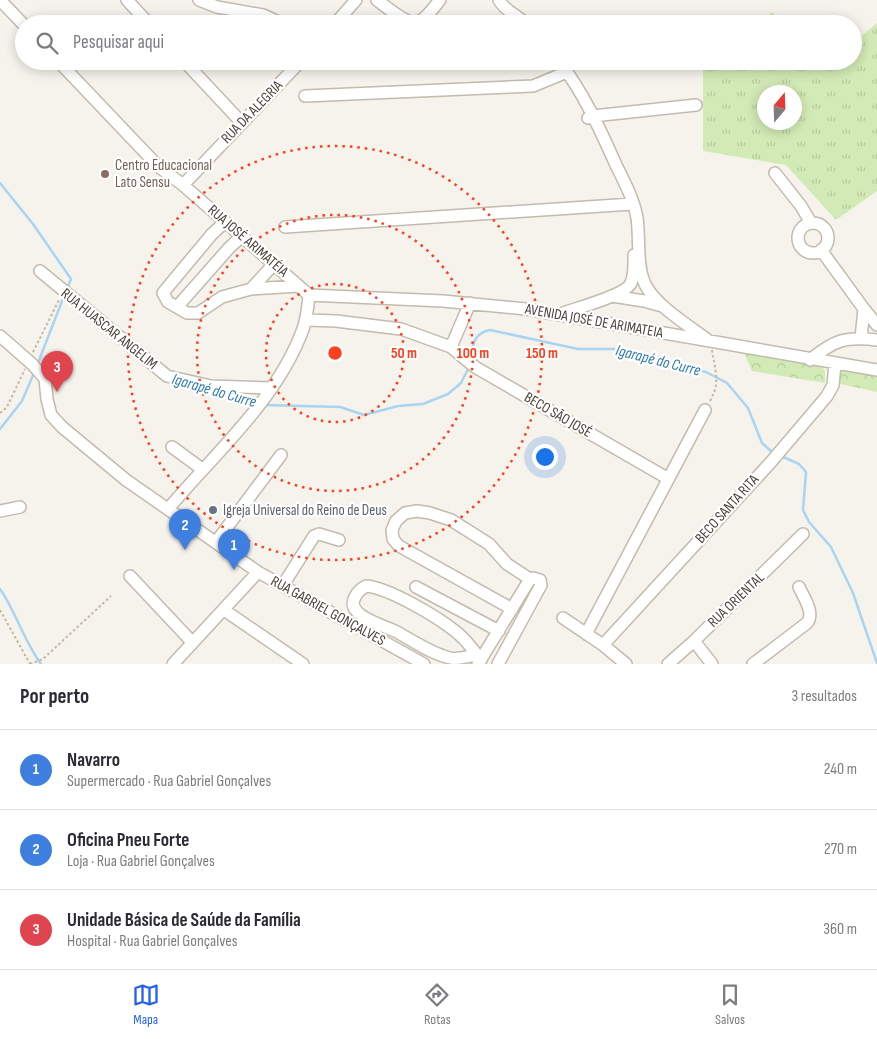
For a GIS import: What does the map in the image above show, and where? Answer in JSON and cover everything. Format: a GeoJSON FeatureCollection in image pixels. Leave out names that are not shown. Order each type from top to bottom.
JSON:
{"type":"FeatureCollection","features":[{"type":"Feature","properties":{"kind":"street"},"geometry":{"type":"LineString","coordinates":[[0,0],[15,16]]}},
{"type":"Feature","properties":{"kind":"street"},"geometry":{"type":"LineString","coordinates":[[127,0],[141,15]]}},
{"type":"Feature","properties":{"kind":"street"},"geometry":{"type":"LineString","coordinates":[[199,0],[217,7],[263,15]]}},
{"type":"Feature","properties":{"kind":"street"},"geometry":{"type":"LineString","coordinates":[[343,15],[356,0]]}},
{"type":"Feature","properties":{"kind":"street"},"geometry":{"type":"LineString","coordinates":[[377,0],[398,15]]}},
{"type":"Feature","properties":{"kind":"street"},"geometry":{"type":"LineString","coordinates":[[426,15],[440,0]]}},
{"type":"Feature","properties":{"kind":"street"},"geometry":{"type":"LineString","coordinates":[[499,0],[500,4],[511,15]]}},
{"type":"Feature","properties":{"kind":"street","name":"RUA JOSÉ ARIMATÉIA"},"geometry":{"type":"LineString","coordinates":[[66,70],[158,166],[183,185],[309,295]]}},
{"type":"Feature","properties":{"kind":"street"},"geometry":{"type":"LineString","coordinates":[[192,70],[242,123]]}},
{"type":"Feature","properties":{"kind":"street","name":"RUA DA ALEGRIA"},"geometry":{"type":"LineString","coordinates":[[183,185],[292,70]]}},
{"type":"Feature","properties":{"kind":"street"},"geometry":{"type":"LineString","coordinates":[[560,70],[564,74]]}},
{"type":"Feature","properties":{"kind":"street"},"geometry":{"type":"LineString","coordinates":[[562,70],[590,117],[637,216],[645,284],[665,307],[711,342]]}},
{"type":"Feature","properties":{"kind":"street"},"geometry":{"type":"LineString","coordinates":[[305,96],[533,86],[564,74]]}},
{"type":"Feature","properties":{"kind":"street"},"geometry":{"type":"LineString","coordinates":[[590,117],[696,105]]}},
{"type":"Feature","properties":{"kind":"street"},"geometry":{"type":"LineString","coordinates":[[775,173],[801,206],[811,223],[822,226],[828,236],[828,241],[821,250],[816,252],[804,250],[798,240],[801,229],[811,223]]}},
{"type":"Feature","properties":{"kind":"street"},"geometry":{"type":"LineString","coordinates":[[285,227],[630,204]]}},
{"type":"Feature","properties":{"kind":"street"},"geometry":{"type":"LineString","coordinates":[[561,314],[612,296],[629,286],[632,280],[634,262],[630,204]]}},
{"type":"Feature","properties":{"kind":"street"},"geometry":{"type":"LineString","coordinates":[[225,222],[212,234],[163,293],[168,302],[187,313],[193,314],[227,296],[251,289],[299,286]]}},
{"type":"Feature","properties":{"kind":"street"},"geometry":{"type":"LineString","coordinates":[[177,307],[242,236]]}},
{"type":"Feature","properties":{"kind":"street"},"geometry":{"type":"LineString","coordinates":[[821,250],[877,325]]}},
{"type":"Feature","properties":{"kind":"street"},"geometry":{"type":"LineString","coordinates":[[251,289],[274,264]]}},
{"type":"Feature","properties":{"kind":"street","name":"RUA HUASCAR ANGELIM"},"geometry":{"type":"LineString","coordinates":[[40,271],[167,376],[210,386],[272,388]]}},
{"type":"Feature","properties":{"kind":"street"},"geometry":{"type":"LineString","coordinates":[[168,509],[202,469],[246,423],[272,388],[288,361],[306,320],[309,295]]}},
{"type":"Feature","properties":{"kind":"street","name":"AVENIDA JOSÉ DE ARIMATEIA"},"geometry":{"type":"LineString","coordinates":[[309,295],[470,303],[561,314],[810,360],[877,370]]}},
{"type":"Feature","properties":{"kind":"street"},"geometry":{"type":"LineString","coordinates":[[612,296],[644,301],[665,307]]}},
{"type":"Feature","properties":{"kind":"street"},"geometry":{"type":"LineString","coordinates":[[451,347],[470,303]]}},
{"type":"Feature","properties":{"kind":"street"},"geometry":{"type":"LineString","coordinates":[[861,338],[864,309]]}},
{"type":"Feature","properties":{"kind":"street","name":"BECO SÃO JOSÉ"},"geometry":{"type":"LineString","coordinates":[[306,320],[336,321],[401,329],[428,337],[451,347],[475,367],[668,478]]}},
{"type":"Feature","properties":{"kind":"street","name":"RUA GABRIEL GONÇALVES"},"geometry":{"type":"LineString","coordinates":[[0,336],[41,373],[47,384],[47,399],[51,415],[62,428],[126,480],[258,572],[424,664]]}},
{"type":"Feature","properties":{"kind":"street"},"geometry":{"type":"LineString","coordinates":[[810,360],[834,342],[861,338],[877,340]]}},
{"type":"Feature","properties":{"kind":"street","name":"BECO SANTA RITA"},"geometry":{"type":"LineString","coordinates":[[603,646],[771,462],[827,396],[833,385],[835,364]]}},
{"type":"Feature","properties":{"kind":"street"},"geometry":{"type":"LineString","coordinates":[[586,634],[705,410]]}},
{"type":"Feature","properties":{"kind":"street"},"geometry":{"type":"LineString","coordinates":[[172,447],[202,469]]}},
{"type":"Feature","properties":{"kind":"street"},"geometry":{"type":"LineString","coordinates":[[216,542],[281,455]]}},
{"type":"Feature","properties":{"kind":"street"},"geometry":{"type":"LineString","coordinates":[[0,511],[20,507]]}},
{"type":"Feature","properties":{"kind":"street"},"geometry":{"type":"LineString","coordinates":[[498,664],[541,585],[540,580],[530,579],[507,564],[488,544],[451,520],[417,511],[405,513],[396,521],[392,530],[393,538],[399,546],[512,609]]}},
{"type":"Feature","properties":{"kind":"street"},"geometry":{"type":"LineString","coordinates":[[283,585],[314,536],[319,534],[339,540]]}},
{"type":"Feature","properties":{"kind":"street","name":"RUA ORIENTAL"},"geometry":{"type":"LineString","coordinates":[[668,664],[803,534]]}},
{"type":"Feature","properties":{"kind":"street"},"geometry":{"type":"LineString","coordinates":[[173,664],[258,572]]}},
{"type":"Feature","properties":{"kind":"street"},"geometry":{"type":"LineString","coordinates":[[130,576],[192,642]]}},
{"type":"Feature","properties":{"kind":"street"},"geometry":{"type":"LineString","coordinates":[[479,660],[530,579]]}},
{"type":"Feature","properties":{"kind":"street"},"geometry":{"type":"LineString","coordinates":[[366,586],[390,593],[455,631],[468,643],[479,660],[449,658],[363,618],[354,607],[354,599],[360,589],[366,586]]}},
{"type":"Feature","properties":{"kind":"street"},"geometry":{"type":"LineString","coordinates":[[416,587],[499,631]]}},
{"type":"Feature","properties":{"kind":"street"},"geometry":{"type":"LineString","coordinates":[[753,664],[808,624],[810,613],[799,587]]}},
{"type":"Feature","properties":{"kind":"street"},"geometry":{"type":"LineString","coordinates":[[224,610],[303,664]]}},
{"type":"Feature","properties":{"kind":"street"},"geometry":{"type":"LineString","coordinates":[[563,618],[626,664]]}},
{"type":"Feature","properties":{"kind":"street"},"geometry":{"type":"LineString","coordinates":[[694,641],[712,664]]}},
{"type":"Feature","properties":{"kind":"path"},"geometry":{"type":"LineString","coordinates":[[705,410],[714,394],[717,382],[711,342]]}},
{"type":"Feature","properties":{"kind":"path"},"geometry":{"type":"LineString","coordinates":[[0,610],[30,664],[43,659],[111,596]]}},
{"type":"Feature","properties":{"kind":"green space"},"geometry":{"type":"Polygon","coordinates":[[[877,23],[877,191],[836,220],[786,165],[703,151],[703,70],[862,70],[862,36],[877,23]]]}},
{"type":"Feature","properties":{"kind":"green space"},"geometry":{"type":"Polygon","coordinates":[[[744,353],[822,367],[825,371],[825,383],[752,371],[744,353]]]}},
{"type":"Feature","properties":{"kind":"green space"},"geometry":{"type":"Polygon","coordinates":[[[838,367],[877,373],[877,392],[836,383],[838,367]]]}},
{"type":"Feature","properties":{"kind":"waterway"},"geometry":{"type":"LineString","coordinates":[[0,183],[33,224],[71,279],[67,289]]}},
{"type":"Feature","properties":{"kind":"waterway"},"geometry":{"type":"LineString","coordinates":[[38,363],[64,296]]}},
{"type":"Feature","properties":{"kind":"waterway","name":"Igarapé do Curre"},"geometry":{"type":"LineString","coordinates":[[470,359],[473,344],[477,337],[490,330],[578,349],[614,349],[706,372],[727,383],[748,408],[762,443],[773,453]]}},
{"type":"Feature","properties":{"kind":"waterway","name":"Igarapé do Curre"},"geometry":{"type":"LineString","coordinates":[[263,405],[340,407],[364,415],[398,406],[423,404],[448,394],[461,383],[469,367]]}},
{"type":"Feature","properties":{"kind":"waterway"},"geometry":{"type":"LineString","coordinates":[[0,429],[22,401],[34,373]]}},
{"type":"Feature","properties":{"kind":"waterway","name":"Igarapé do Curre"},"geometry":{"type":"LineString","coordinates":[[220,392],[256,403]]}},
{"type":"Feature","properties":{"kind":"waterway","name":"Igarapé do Curre"},"geometry":{"type":"LineString","coordinates":[[781,456],[799,464],[806,472],[803,510],[809,522],[831,547],[853,593],[877,663]]}},
{"type":"Feature","properties":{"kind":"waterway"},"geometry":{"type":"LineString","coordinates":[[0,589],[41,664]]}},
{"type":"Feature","properties":{"kind":"place","name":"Centro Educacional Lato Sensu"},"geometry":{"type":"Point","coordinates":[105,174]}},
{"type":"Feature","properties":{"kind":"place","name":"Unidade Básica de Saúde da Família"},"geometry":{"type":"Point","coordinates":[57,392]}},
{"type":"Feature","properties":{"kind":"place","name":"Igreja Universal do Reino de Deus"},"geometry":{"type":"Point","coordinates":[213,510]}},
{"type":"Feature","properties":{"kind":"place","name":"Oficina Pneu Forte"},"geometry":{"type":"Point","coordinates":[185,550]}},
{"type":"Feature","properties":{"kind":"place","name":"Navarro"},"geometry":{"type":"Point","coordinates":[234,570]}}]}
